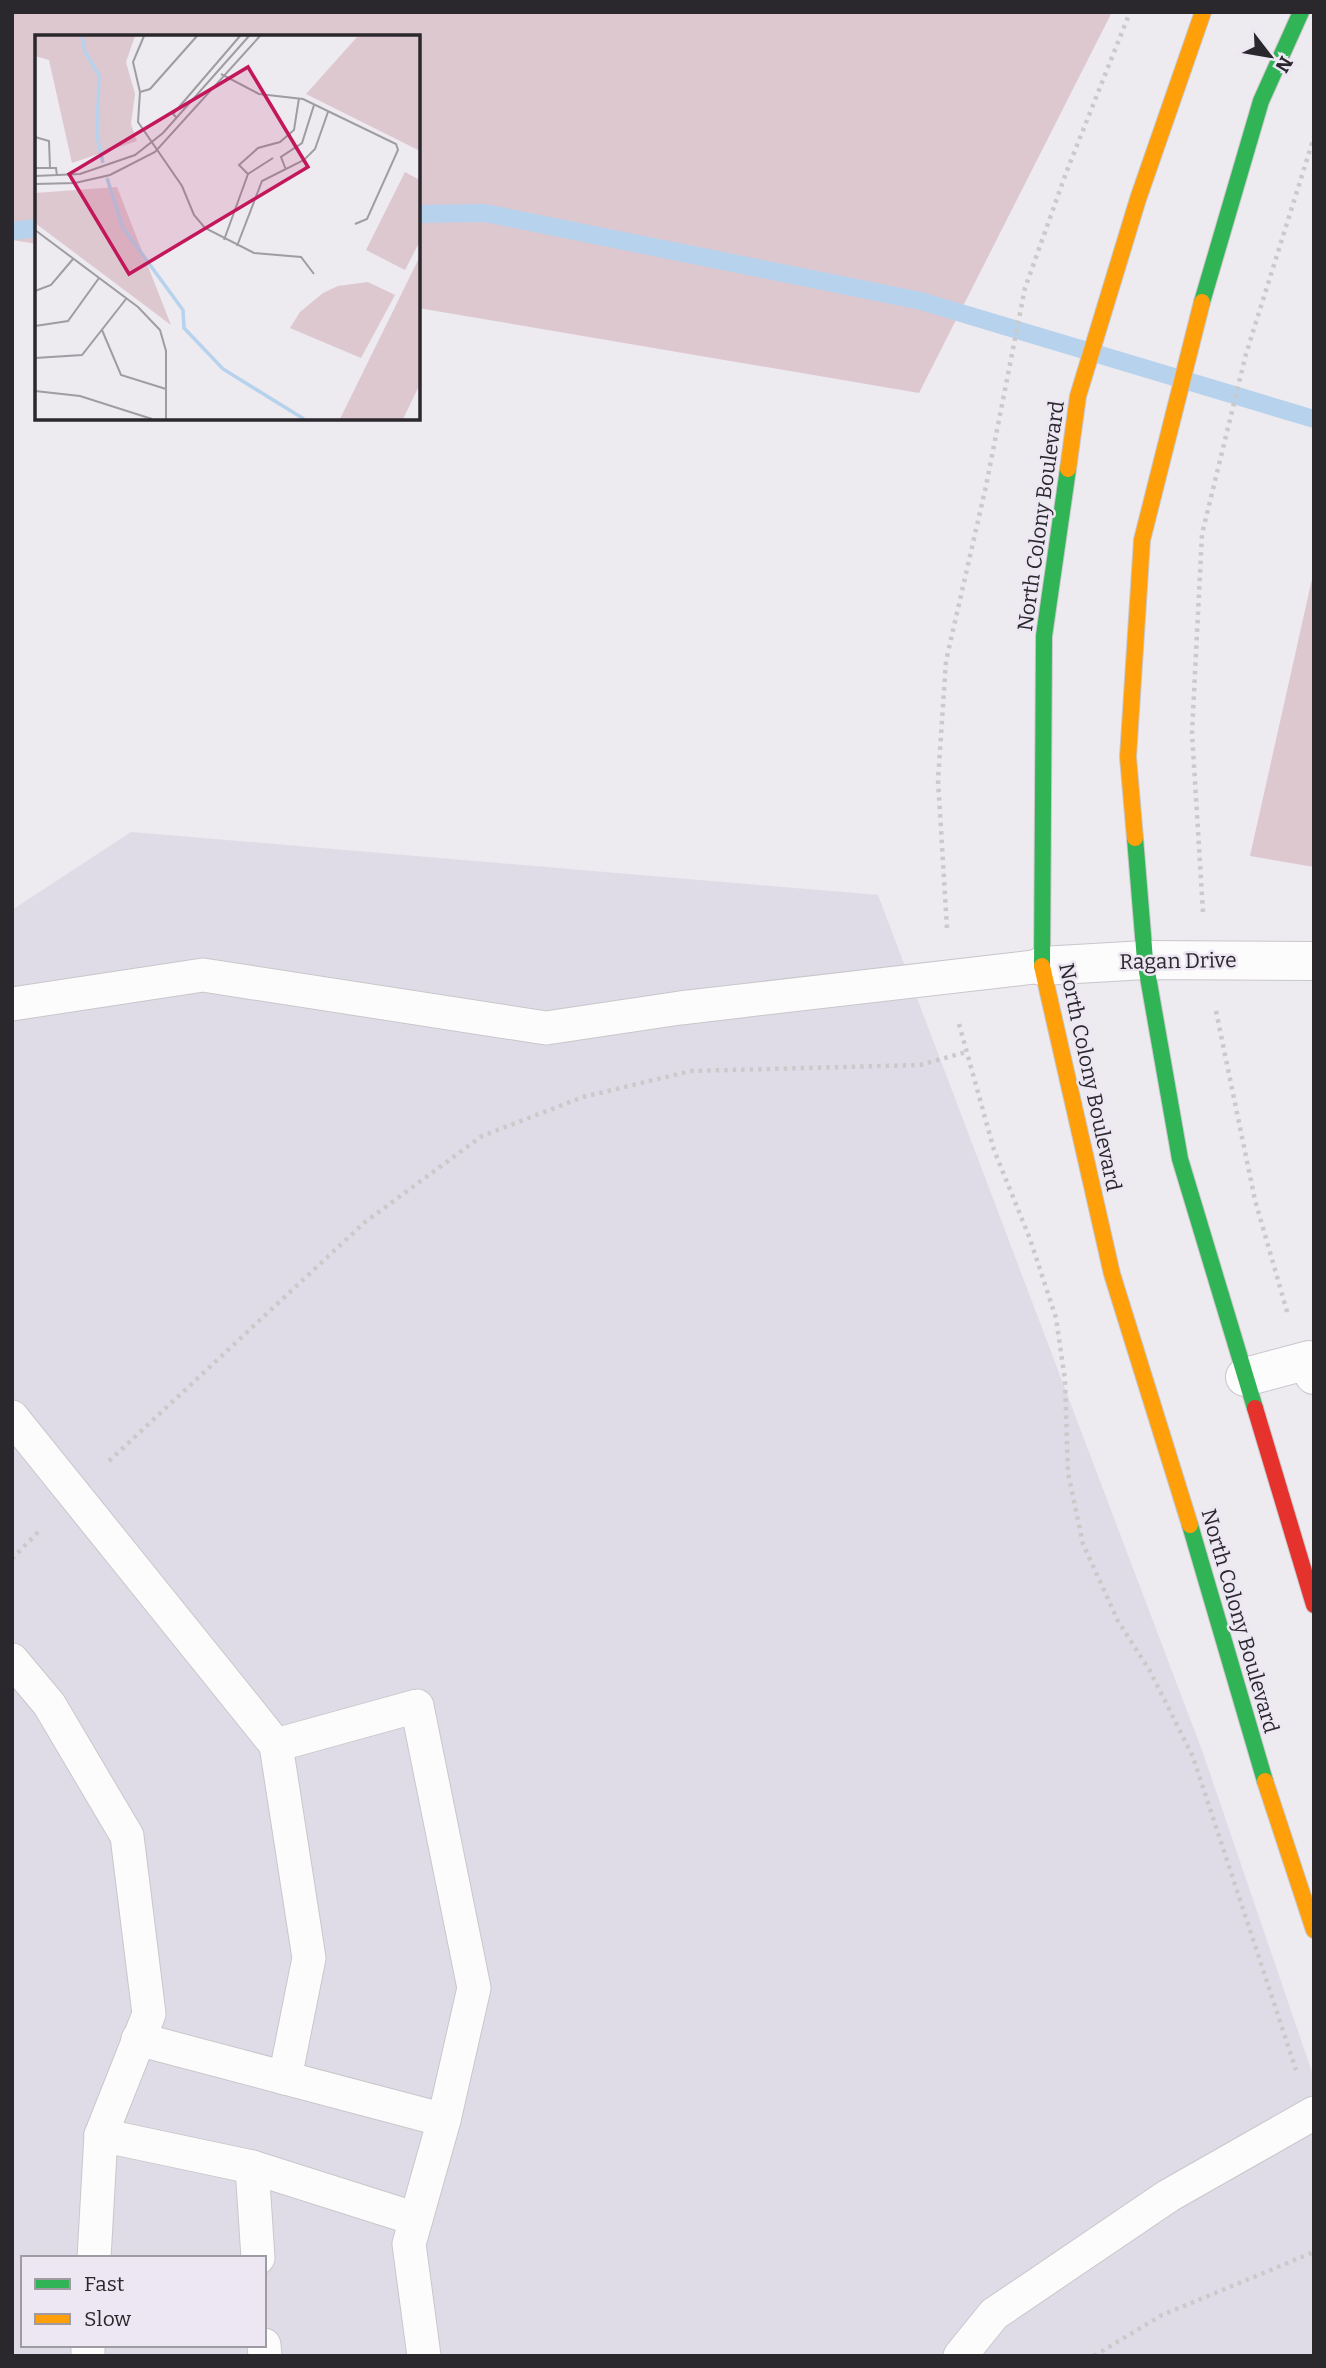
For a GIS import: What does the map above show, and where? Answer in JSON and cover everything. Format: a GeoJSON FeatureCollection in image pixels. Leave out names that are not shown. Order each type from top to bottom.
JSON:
{"type":"FeatureCollection","features":[{"type":"Feature","properties":{"kind":"main road","name":"North Colony Boulevard"},"geometry":{"type":"LineString","coordinates":[[1203,12],[1138,199],[1078,396],[1044,636],[1042,966],[1112,1274],[1204,1570],[1275,1815],[1314,1930]]}},
{"type":"Feature","properties":{"kind":"main road"},"geometry":{"type":"LineString","coordinates":[[1301,12],[1261,101],[1195,326],[1142,540],[1128,757],[1145,960],[1180,1159],[1314,1605]]}},
{"type":"Feature","properties":{"kind":"street","name":"Ragan Drive"},"geometry":{"type":"LineString","coordinates":[[1042,966],[1145,960],[1314,961]]}},
{"type":"Feature","properties":{"kind":"street"},"geometry":{"type":"LineString","coordinates":[[1245,1377],[1311,1368]]}},
{"type":"Feature","properties":{"kind":"lane"},"geometry":{"type":"LineString","coordinates":[[12,1004],[203,975],[547,1028],[680,1009],[1042,966]]}},
{"type":"Feature","properties":{"kind":"lane"},"geometry":{"type":"LineString","coordinates":[[12,1418],[276,1745],[309,1958],[285,2078]]}},
{"type":"Feature","properties":{"kind":"lane"},"geometry":{"type":"LineString","coordinates":[[12,1660],[49,1704],[127,1836],[149,2014],[101,2135],[94,2256]]}},
{"type":"Feature","properties":{"kind":"lane"},"geometry":{"type":"LineString","coordinates":[[276,1745],[418,1706],[474,1988],[444,2120],[409,2244],[424,2356]]}},
{"type":"Feature","properties":{"kind":"lane"},"geometry":{"type":"LineString","coordinates":[[138,2039],[444,2120]]}},
{"type":"Feature","properties":{"kind":"lane"},"geometry":{"type":"LineString","coordinates":[[960,2356],[994,2314],[1168,2196],[1314,2113]]}},
{"type":"Feature","properties":{"kind":"lane"},"geometry":{"type":"LineString","coordinates":[[101,2135],[253,2167],[416,2219]]}},
{"type":"Feature","properties":{"kind":"lane"},"geometry":{"type":"LineString","coordinates":[[253,2167],[258,2256]]}},
{"type":"Feature","properties":{"kind":"path"},"geometry":{"type":"LineString","coordinates":[[1311,1368],[1290,1321],[1255,1200],[1217,1018],[1199,880],[1192,733],[1202,534],[1246,354],[1314,137]]}},
{"type":"Feature","properties":{"kind":"path"},"geometry":{"type":"LineString","coordinates":[[12,1559],[74,1494],[365,1222],[482,1136],[583,1097],[691,1071],[920,1065],[967,1052]]}},
{"type":"Feature","properties":{"kind":"path"},"geometry":{"type":"LineString","coordinates":[[1094,2356],[1162,2315],[1314,2252]]}},
{"type":"Feature","properties":{"kind":"shaded area"},"geometry":{"type":"Polygon","coordinates":[[[12,12],[1112,12],[919,393],[420,308],[420,35],[35,35],[35,244],[12,240],[12,12]]]}},
{"type":"Feature","properties":{"kind":"shaded area"},"geometry":{"type":"Polygon","coordinates":[[[1314,570],[1314,867],[1250,856],[1314,570]]]}},
{"type":"Feature","properties":{"kind":"shaded area"},"geometry":{"type":"Polygon","coordinates":[[[131,832],[878,895],[1203,1753],[1314,2078],[1314,2356],[12,2356],[12,910],[131,832]]]}},
{"type":"Feature","properties":{"kind":"waterway"},"geometry":{"type":"LineString","coordinates":[[420,214],[485,213],[921,301],[1314,419]]}},
{"type":"Feature","properties":{"kind":"waterway"},"geometry":{"type":"LineString","coordinates":[[12,231],[35,228]]}},
{"type":"Feature","properties":{"kind":"traffic: fast"},"geometry":{"type":"LineString","coordinates":[[1202,302],[1261,101],[1301,12]]}},
{"type":"Feature","properties":{"kind":"traffic: fast"},"geometry":{"type":"LineString","coordinates":[[1042,966],[1044,636],[1068,469]]}},
{"type":"Feature","properties":{"kind":"traffic: fast"},"geometry":{"type":"LineString","coordinates":[[1135,838],[1145,960],[1180,1159],[1255,1408]]}},
{"type":"Feature","properties":{"kind":"traffic: fast"},"geometry":{"type":"LineString","coordinates":[[1190,1525],[1265,1781]]}},
{"type":"Feature","properties":{"kind":"traffic: slow"},"geometry":{"type":"LineString","coordinates":[[1068,469],[1078,396],[1138,199],[1203,12]]}},
{"type":"Feature","properties":{"kind":"traffic: slow"},"geometry":{"type":"LineString","coordinates":[[1135,838],[1128,757],[1142,540],[1202,302]]}},
{"type":"Feature","properties":{"kind":"traffic: slow"},"geometry":{"type":"LineString","coordinates":[[1042,966],[1112,1274],[1190,1525]]}},
{"type":"Feature","properties":{"kind":"traffic: slow"},"geometry":{"type":"LineString","coordinates":[[1265,1781],[1314,1930]]}},
{"type":"Feature","properties":{"kind":"traffic: jam"},"geometry":{"type":"LineString","coordinates":[[1255,1408],[1314,1605]]}}]}
